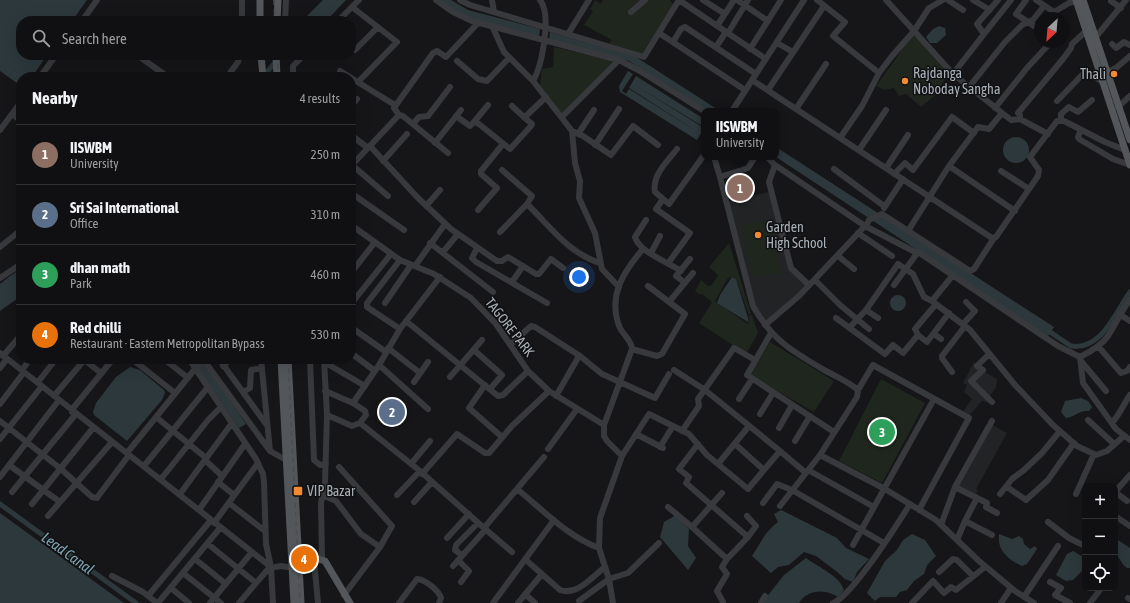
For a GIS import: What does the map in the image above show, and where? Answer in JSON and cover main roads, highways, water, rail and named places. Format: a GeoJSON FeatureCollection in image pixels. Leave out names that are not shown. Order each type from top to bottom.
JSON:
{"type":"FeatureCollection","features":[{"type":"Feature","properties":{"kind":"main road"},"geometry":{"type":"LineString","coordinates":[[260,0],[260,16]]}},
{"type":"Feature","properties":{"kind":"main road"},"geometry":{"type":"LineString","coordinates":[[277,16],[278,0]]}},
{"type":"Feature","properties":{"kind":"main road"},"geometry":{"type":"LineString","coordinates":[[1078,0],[1086,31],[1103,82],[1127,144]]}},
{"type":"Feature","properties":{"kind":"main road"},"geometry":{"type":"LineString","coordinates":[[1078,0],[1108,72],[1127,144],[1130,165]]}},
{"type":"Feature","properties":{"kind":"main road"},"geometry":{"type":"LineString","coordinates":[[262,60],[262,72]]}},
{"type":"Feature","properties":{"kind":"main road"},"geometry":{"type":"LineString","coordinates":[[276,60],[277,72]]}},
{"type":"Feature","properties":{"kind":"main road"},"geometry":{"type":"LineString","coordinates":[[281,364],[294,603]]}},
{"type":"Feature","properties":{"kind":"main road"},"geometry":{"type":"LineString","coordinates":[[288,364],[301,603]]}},
{"type":"Feature","properties":{"kind":"main road"},"geometry":{"type":"LineString","coordinates":[[293,568],[300,568],[309,565],[314,560],[322,559],[325,561],[350,603]]}},
{"type":"Feature","properties":{"kind":"waterway"},"geometry":{"type":"LineString","coordinates":[[267,72],[277,60]]}},
{"type":"Feature","properties":{"kind":"waterway"},"geometry":{"type":"LineString","coordinates":[[1047,330],[1071,346],[1082,346],[1091,342],[1100,336],[1107,328],[1130,292]]}},
{"type":"Feature","properties":{"kind":"waterway","name":"Lead Canal"},"geometry":{"type":"LineString","coordinates":[[0,504],[136,603]]}},
{"type":"Feature","properties":{"kind":"railway"},"geometry":{"type":"LineString","coordinates":[[274,0],[275,16]]}},
{"type":"Feature","properties":{"kind":"railway"},"geometry":{"type":"LineString","coordinates":[[277,60],[278,72]]}},
{"type":"Feature","properties":{"kind":"railway"},"geometry":{"type":"LineString","coordinates":[[288,364],[300,603]]}},
{"type":"Feature","properties":{"kind":"place","name":"Thali"},"geometry":{"type":"Point","coordinates":[1114,74]}},
{"type":"Feature","properties":{"kind":"place","name":"Rajdanga Noboday Sangha"},"geometry":{"type":"Point","coordinates":[905,81]}},
{"type":"Feature","properties":{"kind":"place","name":"IISWBM"},"geometry":{"type":"Point","coordinates":[740,188]}},
{"type":"Feature","properties":{"kind":"place","name":"Garden High School"},"geometry":{"type":"Point","coordinates":[758,235]}},
{"type":"Feature","properties":{"kind":"place","name":"Sri Sai International"},"geometry":{"type":"Point","coordinates":[392,412]}},
{"type":"Feature","properties":{"kind":"place","name":"dhan math"},"geometry":{"type":"Point","coordinates":[882,432]}},
{"type":"Feature","properties":{"kind":"place","name":"VIP Bazar"},"geometry":{"type":"Point","coordinates":[298,491]}},
{"type":"Feature","properties":{"kind":"place","name":"Red chilli"},"geometry":{"type":"Point","coordinates":[304,559]}}]}
